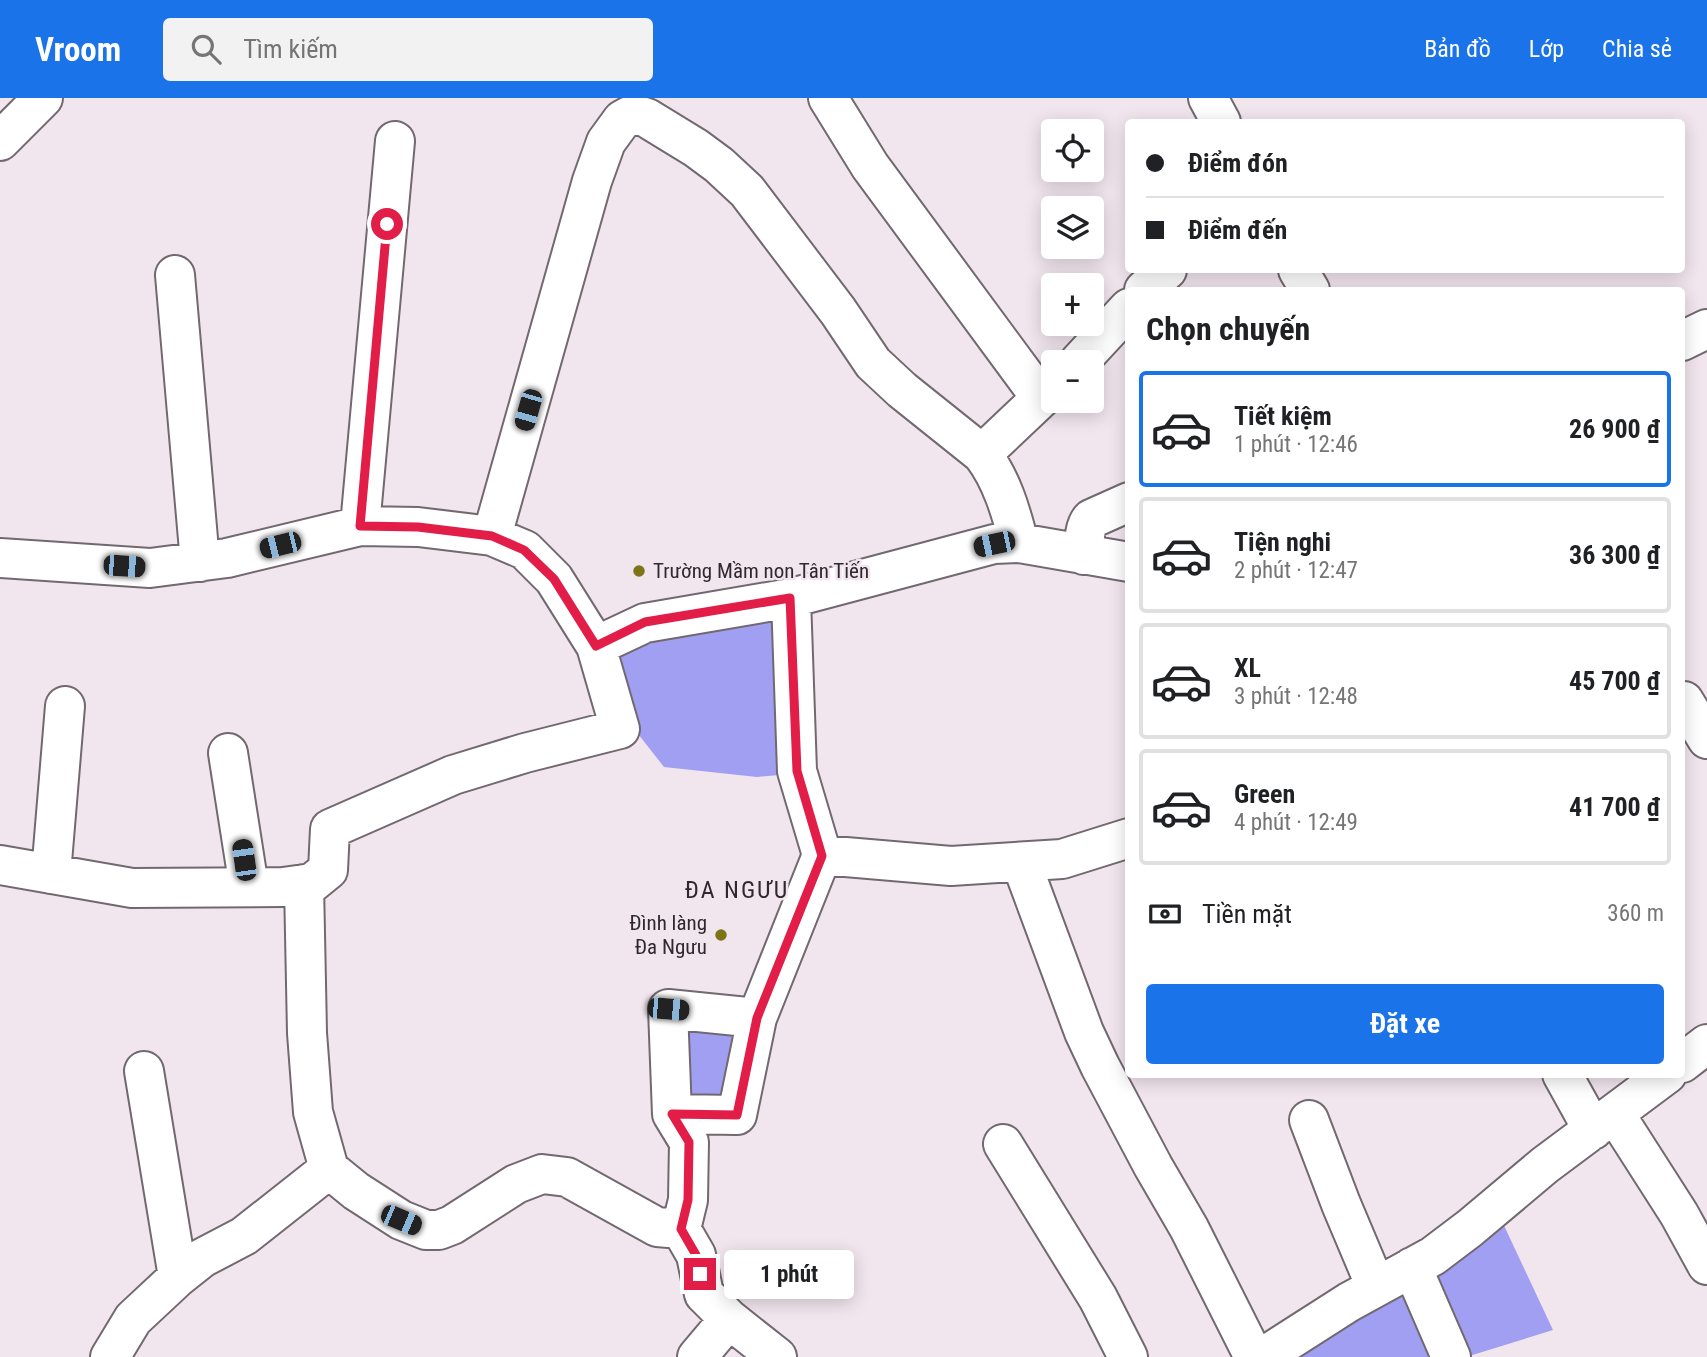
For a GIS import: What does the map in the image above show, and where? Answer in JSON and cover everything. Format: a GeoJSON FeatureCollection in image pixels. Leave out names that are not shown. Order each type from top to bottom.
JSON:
{"type":"FeatureCollection","features":[{"type":"Feature","properties":{"kind":"street"},"geometry":{"type":"LineString","coordinates":[[0,141],[43,98]]}},
{"type":"Feature","properties":{"kind":"street"},"geometry":{"type":"LineString","coordinates":[[828,98],[870,166],[1041,384]]}},
{"type":"Feature","properties":{"kind":"street"},"geometry":{"type":"LineString","coordinates":[[1208,98],[1219,119]]}},
{"type":"Feature","properties":{"kind":"street"},"geometry":{"type":"LineString","coordinates":[[492,536],[592,181],[606,142],[622,120],[629,116],[640,116],[696,148],[747,191],[838,310],[873,363],[902,390],[982,454],[1001,488],[1019,544]]}},
{"type":"Feature","properties":{"kind":"street"},"geometry":{"type":"LineString","coordinates":[[360,526],[395,141]]}},
{"type":"Feature","properties":{"kind":"street"},"geometry":{"type":"LineString","coordinates":[[1147,287],[1164,273]]}},
{"type":"Feature","properties":{"kind":"street"},"geometry":{"type":"LineString","coordinates":[[175,275],[200,562]]}},
{"type":"Feature","properties":{"kind":"street"},"geometry":{"type":"LineString","coordinates":[[1090,350],[1125,312]]}},
{"type":"Feature","properties":{"kind":"street"},"geometry":{"type":"LineString","coordinates":[[1685,340],[1707,329]]}},
{"type":"Feature","properties":{"kind":"street"},"geometry":{"type":"LineString","coordinates":[[982,454],[1041,398]]}},
{"type":"Feature","properties":{"kind":"street"},"geometry":{"type":"LineString","coordinates":[[1084,555],[1086,530],[1091,519],[1125,504]]}},
{"type":"Feature","properties":{"kind":"street"},"geometry":{"type":"LineString","coordinates":[[0,558],[150,568],[227,558],[360,526],[418,527],[492,536],[524,550],[554,579],[596,646],[620,729],[524,753],[453,775],[330,830],[328,870],[312,883],[283,887],[132,888],[0,865]]}},
{"type":"Feature","properties":{"kind":"street"},"geometry":{"type":"LineString","coordinates":[[596,646],[645,622],[790,598],[994,544],[1019,544],[1125,561]]}},
{"type":"Feature","properties":{"kind":"street"},"geometry":{"type":"LineString","coordinates":[[672,1114],[737,1115],[757,1018],[822,856],[797,771],[790,598]]}},
{"type":"Feature","properties":{"kind":"street"},"geometry":{"type":"LineString","coordinates":[[1685,703],[1707,739]]}},
{"type":"Feature","properties":{"kind":"street"},"geometry":{"type":"LineString","coordinates":[[51,874],[65,706]]}},
{"type":"Feature","properties":{"kind":"street"},"geometry":{"type":"LineString","coordinates":[[228,753],[248,887]]}},
{"type":"Feature","properties":{"kind":"street"},"geometry":{"type":"LineString","coordinates":[[822,856],[951,866],[1062,859],[1125,839]]}},
{"type":"Feature","properties":{"kind":"street"},"geometry":{"type":"LineString","coordinates":[[1021,862],[1084,1031],[1100,1066],[1189,1228],[1254,1357]]}},
{"type":"Feature","properties":{"kind":"street"},"geometry":{"type":"LineString","coordinates":[[304,884],[307,1033],[313,1112],[329,1169],[356,1191],[401,1220],[426,1230],[439,1230],[452,1225],[516,1184],[542,1174],[567,1177],[657,1227],[681,1229]]}},
{"type":"Feature","properties":{"kind":"street"},"geometry":{"type":"LineString","coordinates":[[757,1018],[668,1009],[672,1114],[689,1142],[688,1200],[681,1229],[696,1255],[704,1294],[729,1320],[777,1357]]}},
{"type":"Feature","properties":{"kind":"street"},"geometry":{"type":"LineString","coordinates":[[1685,1061],[1707,1044]]}},
{"type":"Feature","properties":{"kind":"street"},"geometry":{"type":"LineString","coordinates":[[144,1071],[178,1276]]}},
{"type":"Feature","properties":{"kind":"street"},"geometry":{"type":"LineString","coordinates":[[1566,1078],[1679,1214],[1707,1265]]}},
{"type":"Feature","properties":{"kind":"street"},"geometry":{"type":"LineString","coordinates":[[1263,1357],[1349,1302],[1376,1287],[1414,1273],[1545,1165],[1662,1078]]}},
{"type":"Feature","properties":{"kind":"street"},"geometry":{"type":"LineString","coordinates":[[1309,1120],[1376,1287]]}},
{"type":"Feature","properties":{"kind":"street"},"geometry":{"type":"LineString","coordinates":[[1003,1144],[1098,1298],[1128,1357]]}},
{"type":"Feature","properties":{"kind":"street"},"geometry":{"type":"LineString","coordinates":[[110,1357],[133,1320],[178,1276],[202,1258],[244,1237],[329,1169]]}},
{"type":"Feature","properties":{"kind":"street"},"geometry":{"type":"LineString","coordinates":[[1414,1273],[1451,1357]]}},
{"type":"Feature","properties":{"kind":"street"},"geometry":{"type":"LineString","coordinates":[[697,1357],[729,1320]]}},
{"type":"Feature","properties":{"kind":"shaded area"},"geometry":{"type":"Polygon","coordinates":[[[783,609],[790,774],[757,777],[664,767],[631,725],[608,655],[651,640],[783,609]]]}},
{"type":"Feature","properties":{"kind":"shaded area"},"geometry":{"type":"Polygon","coordinates":[[[684,1031],[740,1033],[728,1096],[692,1099],[684,1090],[684,1031]]]}},
{"type":"Feature","properties":{"kind":"shaded area"},"geometry":{"type":"Polygon","coordinates":[[[1500,1217],[1553,1330],[1466,1357],[1288,1357],[1500,1217]]]}},
{"type":"Feature","properties":{"kind":"place","name":"Trường Mầm non Tân Tiến"},"geometry":{"type":"Point","coordinates":[639,571]}},
{"type":"Feature","properties":{"kind":"place","name":"Đình làng Đa Ngưu"},"geometry":{"type":"Point","coordinates":[721,935]}},
{"type":"Feature","properties":{"kind":"district","name":"ĐA NGƯU"},"geometry":{"type":"Point","coordinates":[737,890]}},
{"type":"Feature","properties":{"kind":"route"},"geometry":{"type":"LineString","coordinates":[[387,224],[360,526],[418,527],[492,536],[524,550],[554,579],[596,646],[645,622],[790,598],[797,771],[822,856],[757,1018],[737,1115],[672,1114],[689,1142],[688,1200],[681,1229],[696,1255],[700,1274]]}}]}
